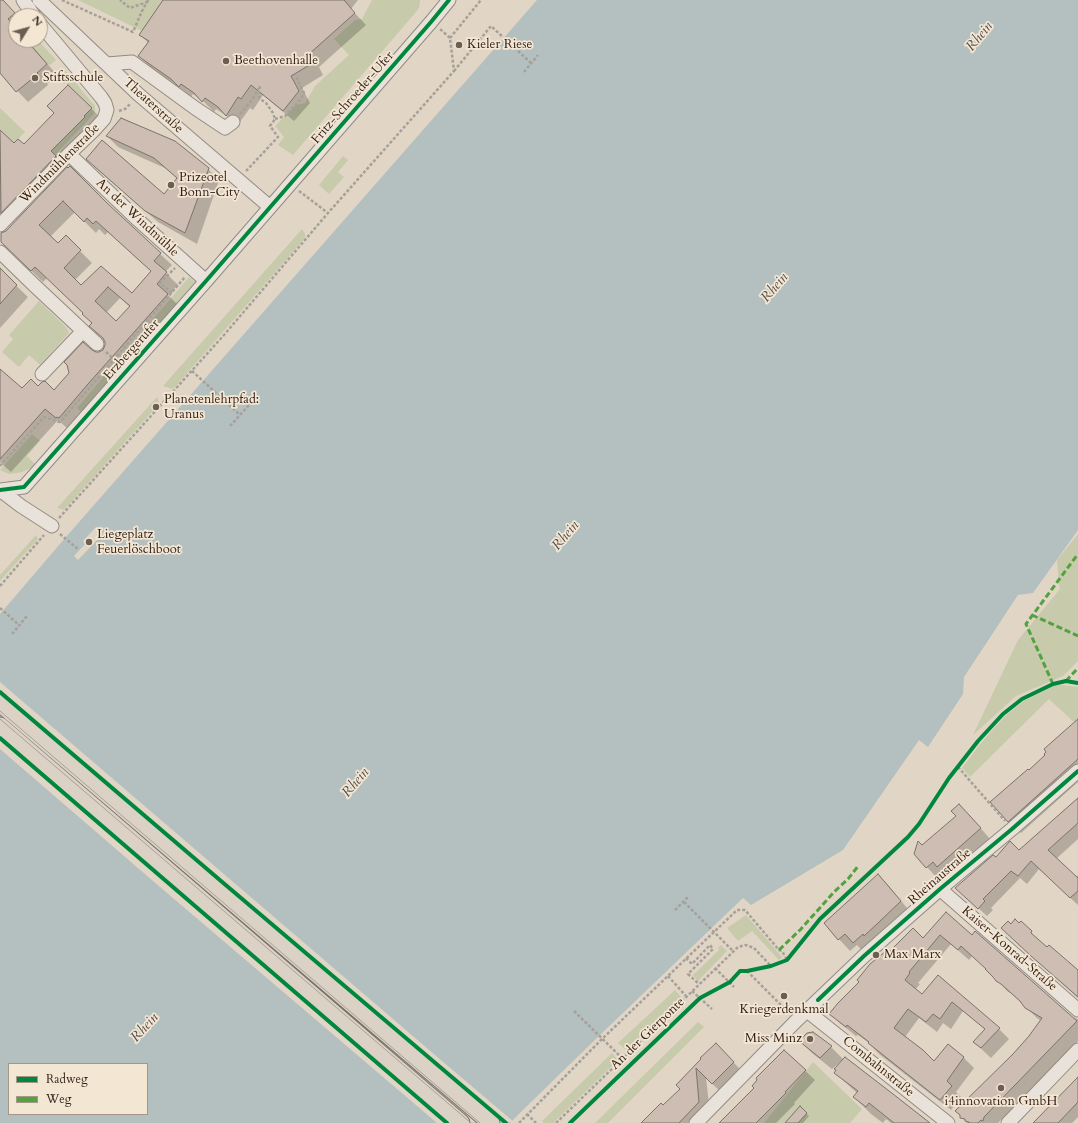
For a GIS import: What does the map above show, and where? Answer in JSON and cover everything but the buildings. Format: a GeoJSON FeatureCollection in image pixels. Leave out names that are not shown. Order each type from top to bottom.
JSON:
{"type":"FeatureCollection","features":[{"type":"Feature","properties":{"kind":"main road"},"geometry":{"type":"LineString","coordinates":[[0,703],[491,1123]]}},
{"type":"Feature","properties":{"kind":"main road"},"geometry":{"type":"LineString","coordinates":[[0,726],[462,1123]]}},
{"type":"Feature","properties":{"kind":"street","name":"Theaterstraße"},"geometry":{"type":"LineString","coordinates":[[39,0],[138,94],[270,207]]}},
{"type":"Feature","properties":{"kind":"street","name":"Fritz-Schroeder-Ufer"},"geometry":{"type":"LineString","coordinates":[[270,207],[449,0]]}},
{"type":"Feature","properties":{"kind":"street","name":"Windmühlenstraße"},"geometry":{"type":"LineString","coordinates":[[0,225],[104,119],[106,110],[105,103],[48,34]]}},
{"type":"Feature","properties":{"kind":"street"},"geometry":{"type":"LineString","coordinates":[[107,64],[132,62],[225,128],[233,122]]}},
{"type":"Feature","properties":{"kind":"street","name":"An der Windmühle"},"geometry":{"type":"LineString","coordinates":[[69,154],[138,220],[206,281]]}},
{"type":"Feature","properties":{"kind":"street","name":"Erzbergerufer"},"geometry":{"type":"LineString","coordinates":[[0,490],[24,487],[270,207]]}},
{"type":"Feature","properties":{"kind":"street"},"geometry":{"type":"LineString","coordinates":[[0,252],[97,344]]}},
{"type":"Feature","properties":{"kind":"street"},"geometry":{"type":"LineString","coordinates":[[42,374],[83,331]]}},
{"type":"Feature","properties":{"kind":"street"},"geometry":{"type":"LineString","coordinates":[[0,490],[52,526]]}},
{"type":"Feature","properties":{"kind":"street","name":"Rheinaustraße"},"geometry":{"type":"LineString","coordinates":[[696,1123],[760,1056],[864,956],[1078,771]]}},
{"type":"Feature","properties":{"kind":"street","name":"Kaiser-Konrad-Straße"},"geometry":{"type":"LineString","coordinates":[[940,889],[1078,1010]]}},
{"type":"Feature","properties":{"kind":"street","name":"Combahnstraße"},"geometry":{"type":"LineString","coordinates":[[807,1010],[948,1123]]}},
{"type":"Feature","properties":{"kind":"street"},"geometry":{"type":"LineString","coordinates":[[1008,1123],[1078,1050]]}},
{"type":"Feature","properties":{"kind":"path"},"geometry":{"type":"LineString","coordinates":[[62,0],[133,32],[147,0]]}},
{"type":"Feature","properties":{"kind":"path"},"geometry":{"type":"LineString","coordinates":[[120,0],[130,8],[147,0]]}},
{"type":"Feature","properties":{"kind":"path"},"geometry":{"type":"LineString","coordinates":[[454,71],[450,38],[481,0]]}},
{"type":"Feature","properties":{"kind":"path"},"geometry":{"type":"LineString","coordinates":[[0,586],[224,335],[454,71],[491,26],[531,63]]}},
{"type":"Feature","properties":{"kind":"path"},"geometry":{"type":"LineString","coordinates":[[524,72],[538,55]]}},
{"type":"Feature","properties":{"kind":"path"},"geometry":{"type":"LineString","coordinates":[[256,160],[278,137],[270,126],[275,119],[285,116],[301,99],[304,93],[295,74]]}},
{"type":"Feature","properties":{"kind":"path"},"geometry":{"type":"LineString","coordinates":[[233,122],[252,100],[262,85]]}},
{"type":"Feature","properties":{"kind":"path"},"geometry":{"type":"LineString","coordinates":[[258,89],[259,98],[266,103],[275,119]]}},
{"type":"Feature","properties":{"kind":"path"},"geometry":{"type":"LineString","coordinates":[[122,110],[128,106]]}},
{"type":"Feature","properties":{"kind":"path"},"geometry":{"type":"LineString","coordinates":[[291,184],[328,214]]}},
{"type":"Feature","properties":{"kind":"path"},"geometry":{"type":"LineString","coordinates":[[172,294],[160,283],[182,260]]}},
{"type":"Feature","properties":{"kind":"path"},"geometry":{"type":"LineString","coordinates":[[0,466],[44,417],[60,422],[192,270]]}},
{"type":"Feature","properties":{"kind":"path"},"geometry":{"type":"LineString","coordinates":[[192,371],[240,415]]}},
{"type":"Feature","properties":{"kind":"path"},"geometry":{"type":"LineString","coordinates":[[230,426],[250,404]]}},
{"type":"Feature","properties":{"kind":"path"},"geometry":{"type":"LineString","coordinates":[[52,526],[79,550]]}},
{"type":"Feature","properties":{"kind":"path"},"geometry":{"type":"LineString","coordinates":[[0,608],[19,625]]}},
{"type":"Feature","properties":{"kind":"path"},"geometry":{"type":"LineString","coordinates":[[12,634],[27,616]]}},
{"type":"Feature","properties":{"kind":"path"},"geometry":{"type":"LineString","coordinates":[[958,767],[1012,829]]}},
{"type":"Feature","properties":{"kind":"path"},"geometry":{"type":"LineString","coordinates":[[675,910],[689,896]]}},
{"type":"Feature","properties":{"kind":"path"},"geometry":{"type":"LineString","coordinates":[[684,902],[733,951],[738,947],[746,945],[754,948],[770,966]]}},
{"type":"Feature","properties":{"kind":"path"},"geometry":{"type":"LineString","coordinates":[[519,1123],[602,1039],[737,910],[745,910],[779,950],[782,951],[787,960]]}},
{"type":"Feature","properties":{"kind":"path"},"geometry":{"type":"LineString","coordinates":[[686,958],[692,964],[710,945],[713,949],[688,974],[698,984]]}},
{"type":"Feature","properties":{"kind":"path"},"geometry":{"type":"LineString","coordinates":[[765,967],[770,966]]}},
{"type":"Feature","properties":{"kind":"path"},"geometry":{"type":"LineString","coordinates":[[715,968],[734,986]]}},
{"type":"Feature","properties":{"kind":"path"},"geometry":{"type":"LineString","coordinates":[[740,971],[753,970]]}},
{"type":"Feature","properties":{"kind":"path"},"geometry":{"type":"LineString","coordinates":[[747,971],[778,1002]]}},
{"type":"Feature","properties":{"kind":"path"},"geometry":{"type":"LineString","coordinates":[[668,976],[686,996]]}},
{"type":"Feature","properties":{"kind":"path"},"geometry":{"type":"LineString","coordinates":[[724,985],[730,982],[735,976]]}},
{"type":"Feature","properties":{"kind":"path"},"geometry":{"type":"LineString","coordinates":[[692,991],[712,1010]]}},
{"type":"Feature","properties":{"kind":"path"},"geometry":{"type":"LineString","coordinates":[[574,1011],[622,1059]]}},
{"type":"Feature","properties":{"kind":"path"},"geometry":{"type":"LineString","coordinates":[[527,1114],[536,1123]]}},
{"type":"Feature","properties":{"kind":"green space"},"geometry":{"type":"Polygon","coordinates":[[[78,0],[163,0],[142,31],[78,0]]]}},
{"type":"Feature","properties":{"kind":"green space"},"geometry":{"type":"Polygon","coordinates":[[[372,0],[420,0],[420,3],[416,12],[293,155],[278,145],[284,137],[275,126],[296,105],[305,103],[315,86],[349,55],[334,39],[355,20],[362,19],[372,0]]]}},
{"type":"Feature","properties":{"kind":"green space"},"geometry":{"type":"Polygon","coordinates":[[[33,48],[45,48],[56,60],[50,65],[47,64],[33,48]]]}},
{"type":"Feature","properties":{"kind":"green space"},"geometry":{"type":"Polygon","coordinates":[[[64,69],[95,106],[95,111],[94,114],[55,155],[51,151],[92,108],[66,83],[64,84],[61,81],[60,76],[64,69]]]}},
{"type":"Feature","properties":{"kind":"green space"},"geometry":{"type":"Polygon","coordinates":[[[0,108],[25,132],[14,143],[0,130],[0,108]]]}},
{"type":"Feature","properties":{"kind":"green space"},"geometry":{"type":"Polygon","coordinates":[[[343,156],[348,160],[338,172],[344,177],[329,194],[319,185],[343,156]]]}},
{"type":"Feature","properties":{"kind":"green space"},"geometry":{"type":"Polygon","coordinates":[[[302,229],[305,234],[305,238],[175,387],[172,389],[163,386],[302,229]]]}},
{"type":"Feature","properties":{"kind":"green space"},"geometry":{"type":"Polygon","coordinates":[[[189,277],[195,282],[127,360],[122,355],[189,277]]]}},
{"type":"Feature","properties":{"kind":"green space"},"geometry":{"type":"Polygon","coordinates":[[[39,301],[67,328],[69,333],[40,365],[29,355],[19,367],[2,352],[13,339],[9,335],[39,301]]]}},
{"type":"Feature","properties":{"kind":"green space"},"geometry":{"type":"Polygon","coordinates":[[[111,368],[115,372],[81,412],[77,408],[111,368]]]}},
{"type":"Feature","properties":{"kind":"green space"},"geometry":{"type":"Polygon","coordinates":[[[157,397],[159,403],[158,405],[64,510],[57,508],[157,397]]]}},
{"type":"Feature","properties":{"kind":"green space"},"geometry":{"type":"Polygon","coordinates":[[[32,434],[40,441],[27,456],[35,464],[31,468],[22,472],[9,474],[0,470],[32,434]]]}},
{"type":"Feature","properties":{"kind":"green space"},"geometry":{"type":"Polygon","coordinates":[[[1078,534],[1078,661],[1063,676],[1016,696],[973,735],[1018,640],[1060,589],[1057,560],[1078,534]]]}},
{"type":"Feature","properties":{"kind":"green space"},"geometry":{"type":"Polygon","coordinates":[[[36,535],[38,539],[0,581],[0,575],[36,535]]]}},
{"type":"Feature","properties":{"kind":"green space"},"geometry":{"type":"Polygon","coordinates":[[[1063,685],[1078,687],[1078,726],[1049,699],[970,777],[962,768],[981,743],[1005,716],[1024,701],[1054,686],[1063,685]]]}},
{"type":"Feature","properties":{"kind":"green space"},"geometry":{"type":"Polygon","coordinates":[[[746,915],[782,957],[779,960],[752,931],[738,941],[727,928],[746,915]]]}},
{"type":"Feature","properties":{"kind":"green space"},"geometry":{"type":"Polygon","coordinates":[[[721,945],[727,951],[698,981],[693,975],[719,950],[718,948],[721,945]]]}},
{"type":"Feature","properties":{"kind":"green space"},"geometry":{"type":"Polygon","coordinates":[[[675,990],[681,997],[626,1050],[618,1043],[675,990]]]}},
{"type":"Feature","properties":{"kind":"green space"},"geometry":{"type":"Polygon","coordinates":[[[698,1022],[704,1027],[608,1123],[595,1123],[698,1022]]]}},
{"type":"Feature","properties":{"kind":"green space"},"geometry":{"type":"Polygon","coordinates":[[[612,1053],[618,1060],[553,1123],[544,1123],[542,1121],[612,1053]]]}},
{"type":"Feature","properties":{"kind":"green space"},"geometry":{"type":"Polygon","coordinates":[[[813,1062],[862,1109],[850,1123],[764,1123],[813,1062]]]}},
{"type":"Feature","properties":{"kind":"water","name":"Rhein"},"geometry":{"type":"Polygon","coordinates":[[[537,0],[1078,0],[1078,530],[1033,593],[1018,595],[964,677],[963,694],[928,747],[919,740],[843,850],[751,905],[743,898],[510,1123],[0,1123],[0,614],[537,0]]]}},
{"type":"Feature","properties":{"kind":"pier","name":"Liegeplatz Feuerlöschboot"},"geometry":{"type":"Polygon","coordinates":[[[96,527],[103,534],[78,560],[74,556],[85,544],[83,541],[96,527]]]}},
{"type":"Feature","properties":{"kind":"pier"},"geometry":{"type":"Polygon","coordinates":[[[0,682],[514,1122],[437,1123],[153,881],[0,749],[0,682]]]}},
{"type":"Feature","properties":{"kind":"tram line"},"geometry":{"type":"LineString","coordinates":[[0,711],[480,1123]]}},
{"type":"Feature","properties":{"kind":"tram line"},"geometry":{"type":"LineString","coordinates":[[0,719],[471,1123]]}},
{"type":"Feature","properties":{"kind":"marked path"},"geometry":{"type":"LineString","coordinates":[[1053,684],[1026,624],[1078,554]]}},
{"type":"Feature","properties":{"kind":"marked path"},"geometry":{"type":"LineString","coordinates":[[1032,615],[1078,636]]}},
{"type":"Feature","properties":{"kind":"marked path"},"geometry":{"type":"LineString","coordinates":[[1066,681],[1078,668]]}},
{"type":"Feature","properties":{"kind":"marked path"},"geometry":{"type":"LineString","coordinates":[[779,950],[801,929],[834,892],[848,879],[859,865]]}},
{"type":"Feature","properties":{"kind":"cycle path"},"geometry":{"type":"LineString","coordinates":[[0,490],[24,487],[206,281],[449,0]]}},
{"type":"Feature","properties":{"kind":"cycle path","name":"An der Gierponte"},"geometry":{"type":"LineString","coordinates":[[570,1123],[700,998],[730,982],[740,971],[771,966],[787,960],[820,919],[908,837],[919,824],[949,778],[978,741],[1003,714],[1022,699],[1053,684],[1066,681],[1078,683]]}},
{"type":"Feature","properties":{"kind":"cycle path"},"geometry":{"type":"LineString","coordinates":[[0,692],[506,1123]]}},
{"type":"Feature","properties":{"kind":"cycle path"},"geometry":{"type":"LineString","coordinates":[[0,738],[447,1123]]}},
{"type":"Feature","properties":{"kind":"cycle path"},"geometry":{"type":"LineString","coordinates":[[818,1000],[864,956],[940,889],[1078,771]]}},
{"type":"Feature","properties":{"kind":"place","name":"Kieler Riese"},"geometry":{"type":"Point","coordinates":[459,45]}},
{"type":"Feature","properties":{"kind":"place","name":"Beethovenhalle"},"geometry":{"type":"Point","coordinates":[226,61]}},
{"type":"Feature","properties":{"kind":"place","name":"Stiftsschule"},"geometry":{"type":"Point","coordinates":[35,78]}},
{"type":"Feature","properties":{"kind":"place","name":"Prizeotel Bonn-City"},"geometry":{"type":"Point","coordinates":[171,185]}},
{"type":"Feature","properties":{"kind":"place","name":"Planetenlehrpfad: Uranus"},"geometry":{"type":"Point","coordinates":[156,407]}},
{"type":"Feature","properties":{"kind":"place","name":"Liegeplatz Feuerlöschboot"},"geometry":{"type":"Point","coordinates":[89,542]}},
{"type":"Feature","properties":{"kind":"place","name":"Max Marx"},"geometry":{"type":"Point","coordinates":[876,955]}},
{"type":"Feature","properties":{"kind":"place","name":"Kriegerdenkmal"},"geometry":{"type":"Point","coordinates":[784,996]}},
{"type":"Feature","properties":{"kind":"place","name":"Miss Minz"},"geometry":{"type":"Point","coordinates":[810,1039]}},
{"type":"Feature","properties":{"kind":"place","name":"i4innovation GmbH"},"geometry":{"type":"Point","coordinates":[1001,1088]}}]}
